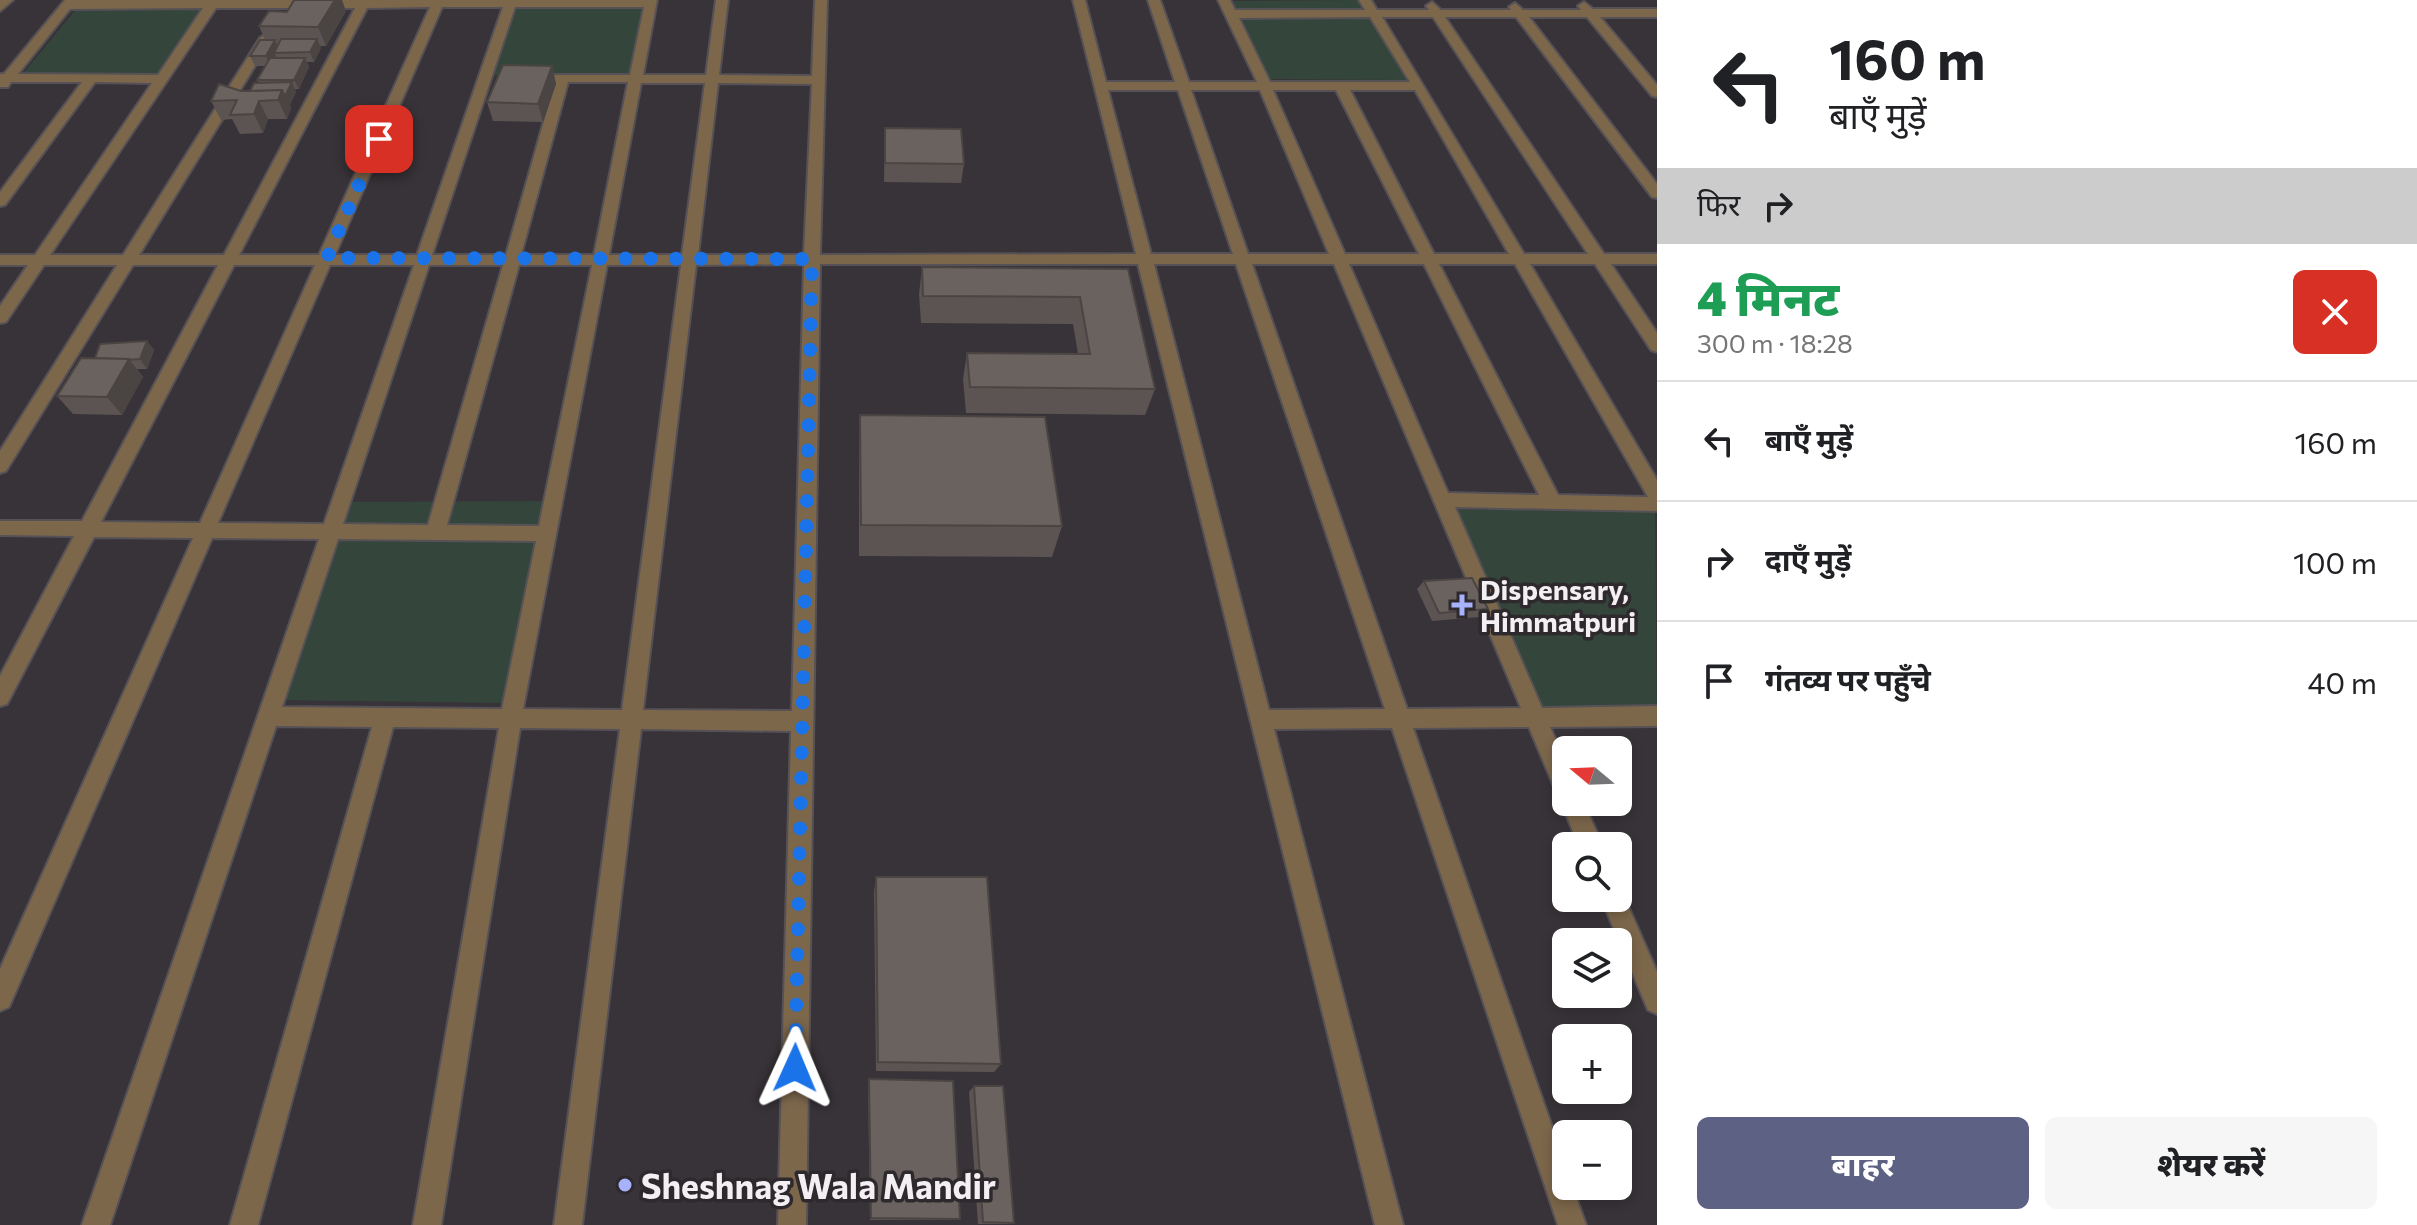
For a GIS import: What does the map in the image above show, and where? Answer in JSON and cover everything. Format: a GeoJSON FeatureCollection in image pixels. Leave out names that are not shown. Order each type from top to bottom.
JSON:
{"type":"FeatureCollection","features":[{"type":"Feature","properties":{"kind":"street"},"geometry":{"type":"LineString","coordinates":[[0,7],[7,0]]}},
{"type":"Feature","properties":{"kind":"street"},"geometry":{"type":"LineString","coordinates":[[568,1225],[722,0]]}},
{"type":"Feature","properties":{"kind":"street"},"geometry":{"type":"LineString","coordinates":[[792,1225],[812,259],[821,0]]}},
{"type":"Feature","properties":{"kind":"street"},"geometry":{"type":"LineString","coordinates":[[1079,0],[1389,1225]]}},
{"type":"Feature","properties":{"kind":"street"},"geometry":{"type":"LineString","coordinates":[[1154,0],[1572,1225]]}},
{"type":"Feature","properties":{"kind":"street"},"geometry":{"type":"LineString","coordinates":[[1224,0],[1265,86],[1552,756]]}},
{"type":"Feature","properties":{"kind":"street"},"geometry":{"type":"LineString","coordinates":[[1294,0],[1300,14]]}},
{"type":"Feature","properties":{"kind":"street"},"geometry":{"type":"LineString","coordinates":[[1365,0],[1419,86],[1657,496]]}},
{"type":"Feature","properties":{"kind":"street"},"geometry":{"type":"LineString","coordinates":[[1428,0],[1657,346]]}},
{"type":"Feature","properties":{"kind":"street"},"geometry":{"type":"LineString","coordinates":[[1510,0],[1657,194]]}},
{"type":"Feature","properties":{"kind":"street"},"geometry":{"type":"LineString","coordinates":[[1579,0],[1657,93]]}},
{"type":"Feature","properties":{"kind":"street"},"geometry":{"type":"LineString","coordinates":[[3,81],[69,2],[650,2],[511,718],[427,1225]]}},
{"type":"Feature","properties":{"kind":"street"},"geometry":{"type":"LineString","coordinates":[[0,318],[214,2]]}},
{"type":"Feature","properties":{"kind":"street"},"geometry":{"type":"LineString","coordinates":[[279,18],[288,2]]}},
{"type":"Feature","properties":{"kind":"street"},"geometry":{"type":"LineString","coordinates":[[0,697],[90,529],[226,260],[364,2]]}},
{"type":"Feature","properties":{"kind":"street"},"geometry":{"type":"LineString","coordinates":[[0,998],[438,2]]}},
{"type":"Feature","properties":{"kind":"street"},"geometry":{"type":"LineString","coordinates":[[96,1225],[424,260],[495,77],[511,2]]}},
{"type":"Feature","properties":{"kind":"street"},"geometry":{"type":"LineString","coordinates":[[1230,14],[1657,13]]}},
{"type":"Feature","properties":{"kind":"street"},"geometry":{"type":"LineString","coordinates":[[0,466],[270,31]]}},
{"type":"Feature","properties":{"kind":"street"},"geometry":{"type":"LineString","coordinates":[[533,78],[819,80]]}},
{"type":"Feature","properties":{"kind":"street"},"geometry":{"type":"LineString","coordinates":[[436,532],[563,78]]}},
{"type":"Feature","properties":{"kind":"street"},"geometry":{"type":"LineString","coordinates":[[0,202],[91,79]]}},
{"type":"Feature","properties":{"kind":"street"},"geometry":{"type":"LineString","coordinates":[[3,81],[163,79]]}},
{"type":"Feature","properties":{"kind":"street"},"geometry":{"type":"LineString","coordinates":[[1340,84],[1552,502]]}},
{"type":"Feature","properties":{"kind":"street"},"geometry":{"type":"LineString","coordinates":[[1100,86],[1419,86]]}},
{"type":"Feature","properties":{"kind":"street"},"geometry":{"type":"LineString","coordinates":[[0,260],[1657,259]]}},
{"type":"Feature","properties":{"kind":"street"},"geometry":{"type":"LineString","coordinates":[[1442,500],[1657,504]]}},
{"type":"Feature","properties":{"kind":"street"},"geometry":{"type":"LineString","coordinates":[[0,528],[547,534]]}},
{"type":"Feature","properties":{"kind":"street"},"geometry":{"type":"LineString","coordinates":[[268,716],[804,721]]}},
{"type":"Feature","properties":{"kind":"street"},"geometry":{"type":"LineString","coordinates":[[1261,720],[1657,716]]}},
{"type":"Feature","properties":{"kind":"street"},"geometry":{"type":"LineString","coordinates":[[244,1225],[385,718]]}},
{"type":"Feature","properties":{"kind":"street"},"geometry":{"type":"LineString","coordinates":[[1619,912],[1657,1001]]}},
{"type":"Feature","properties":{"kind":"green space"},"geometry":{"type":"Polygon","coordinates":[[[84,0],[213,0],[159,78],[20,77],[84,0]]]}},
{"type":"Feature","properties":{"kind":"green space"},"geometry":{"type":"Polygon","coordinates":[[[517,0],[646,0],[629,76],[491,75],[517,0]]]}},
{"type":"Feature","properties":{"kind":"green space"},"geometry":{"type":"Polygon","coordinates":[[[1362,0],[1407,80],[1267,79],[1233,1],[1362,0]]]}},
{"type":"Feature","properties":{"kind":"green space"},"geometry":{"type":"Polygon","coordinates":[[[546,501],[503,703],[278,700],[347,502],[546,501]]]}},
{"type":"Feature","properties":{"kind":"green space"},"geometry":{"type":"Polygon","coordinates":[[[1655,508],[1657,710],[1541,708],[1455,509],[1655,508]]]}},
{"type":"Feature","properties":{"kind":"building"},"geometry":{"type":"Polygon","coordinates":[[[294,0],[335,0],[318,27],[259,26],[269,11],[287,12],[294,0]]]}},
{"type":"Feature","properties":{"kind":"building"},"geometry":{"type":"Polygon","coordinates":[[[281,39],[317,39],[310,52],[274,53],[281,39]]]}},
{"type":"Feature","properties":{"kind":"building"},"geometry":{"type":"Polygon","coordinates":[[[260,40],[275,40],[266,56],[250,56],[260,40]]]}},
{"type":"Feature","properties":{"kind":"building"},"geometry":{"type":"Polygon","coordinates":[[[270,58],[305,58],[294,80],[257,80],[270,58]]]}},
{"type":"Feature","properties":{"kind":"building"},"geometry":{"type":"Polygon","coordinates":[[[503,65],[552,66],[538,104],[487,102],[503,65]]]}},
{"type":"Feature","properties":{"kind":"building"},"geometry":{"type":"Polygon","coordinates":[[[292,82],[285,96],[282,90],[250,91],[254,83],[292,82]]]}},
{"type":"Feature","properties":{"kind":"building"},"geometry":{"type":"Polygon","coordinates":[[[219,84],[241,91],[282,90],[278,100],[259,101],[254,114],[230,115],[237,100],[211,101],[219,84]]]}},
{"type":"Feature","properties":{"kind":"building"},"geometry":{"type":"Polygon","coordinates":[[[885,128],[961,129],[964,164],[885,163],[885,128]]]}},
{"type":"Feature","properties":{"kind":"building"},"geometry":{"type":"Polygon","coordinates":[[[922,267],[1128,269],[1155,389],[970,387],[967,353],[1090,354],[1080,297],[923,296],[922,267]]]}},
{"type":"Feature","properties":{"kind":"building"},"geometry":{"type":"Polygon","coordinates":[[[147,341],[140,359],[95,358],[100,344],[147,341]]]}},
{"type":"Feature","properties":{"kind":"building"},"geometry":{"type":"Polygon","coordinates":[[[81,358],[129,359],[107,397],[57,396],[81,358]]]}},
{"type":"Feature","properties":{"kind":"building"},"geometry":{"type":"Polygon","coordinates":[[[860,415],[1045,417],[1062,526],[861,525],[860,415]]]}},
{"type":"Feature","properties":{"kind":"building"},"geometry":{"type":"Polygon","coordinates":[[[1472,578],[1488,609],[1439,613],[1424,581],[1472,578]]]}},
{"type":"Feature","properties":{"kind":"building"},"geometry":{"type":"Polygon","coordinates":[[[876,877],[987,877],[1001,1064],[878,1062],[876,877]]]}},
{"type":"Feature","properties":{"kind":"building"},"geometry":{"type":"Polygon","coordinates":[[[869,1079],[953,1081],[960,1219],[871,1218],[869,1079]]]}},
{"type":"Feature","properties":{"kind":"building"},"geometry":{"type":"Polygon","coordinates":[[[974,1086],[1003,1086],[1014,1223],[983,1222],[974,1086]]]}},
{"type":"Feature","properties":{"kind":"place","name":"Dispensary, Himmatpuri"},"geometry":{"type":"Point","coordinates":[1462,605]}},
{"type":"Feature","properties":{"kind":"place","name":"Sheshnag Wala Mandir"},"geometry":{"type":"Point","coordinates":[625,1185]}},
{"type":"Feature","properties":{"kind":"route"},"geometry":{"type":"LineString","coordinates":[[379,139],[327,258],[812,259],[795,1068]]}}]}
